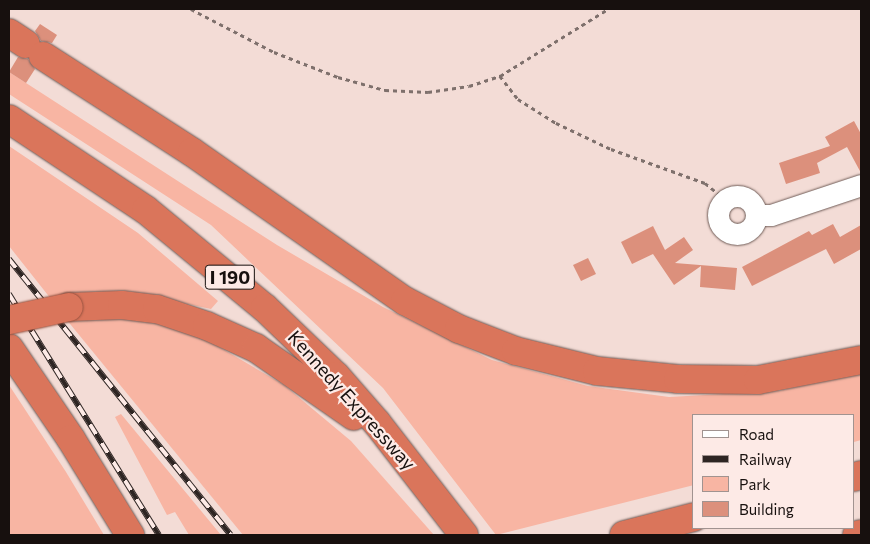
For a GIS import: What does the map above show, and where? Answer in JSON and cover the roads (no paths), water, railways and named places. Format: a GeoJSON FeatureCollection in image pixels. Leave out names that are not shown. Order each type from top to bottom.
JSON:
{"type":"FeatureCollection","features":[{"type":"Feature","properties":{"kind":"highway"},"geometry":{"type":"LineString","coordinates":[[26,44],[184,147],[405,302],[459,329],[508,348],[597,371],[678,379],[758,380],[861,360]]}},
{"type":"Feature","properties":{"kind":"highway","name":"Kennedy Expressway"},"geometry":{"type":"LineString","coordinates":[[9,118],[146,210],[229,276],[336,376],[418,473],[457,525]]}},
{"type":"Feature","properties":{"kind":"highway"},"geometry":{"type":"LineString","coordinates":[[9,320],[69,307],[122,305],[157,309],[256,348],[338,403],[418,473]]}},
{"type":"Feature","properties":{"kind":"highway"},"geometry":{"type":"LineString","coordinates":[[9,348],[71,439],[130,535]]}},
{"type":"Feature","properties":{"kind":"highway"},"geometry":{"type":"LineString","coordinates":[[624,535],[692,518]]}},
{"type":"Feature","properties":{"kind":"street"},"geometry":{"type":"LineString","coordinates":[[756,215],[770,215],[861,185]]}},
{"type":"Feature","properties":{"kind":"street"},"geometry":{"type":"LineString","coordinates":[[734,196],[747,198],[756,215],[753,226],[744,233],[726,230],[718,214],[726,200],[734,196]]}},
{"type":"Feature","properties":{"kind":"railway"},"geometry":{"type":"LineString","coordinates":[[9,259],[231,535]]}},
{"type":"Feature","properties":{"kind":"railway"},"geometry":{"type":"LineString","coordinates":[[9,294],[159,535]]}}]}
